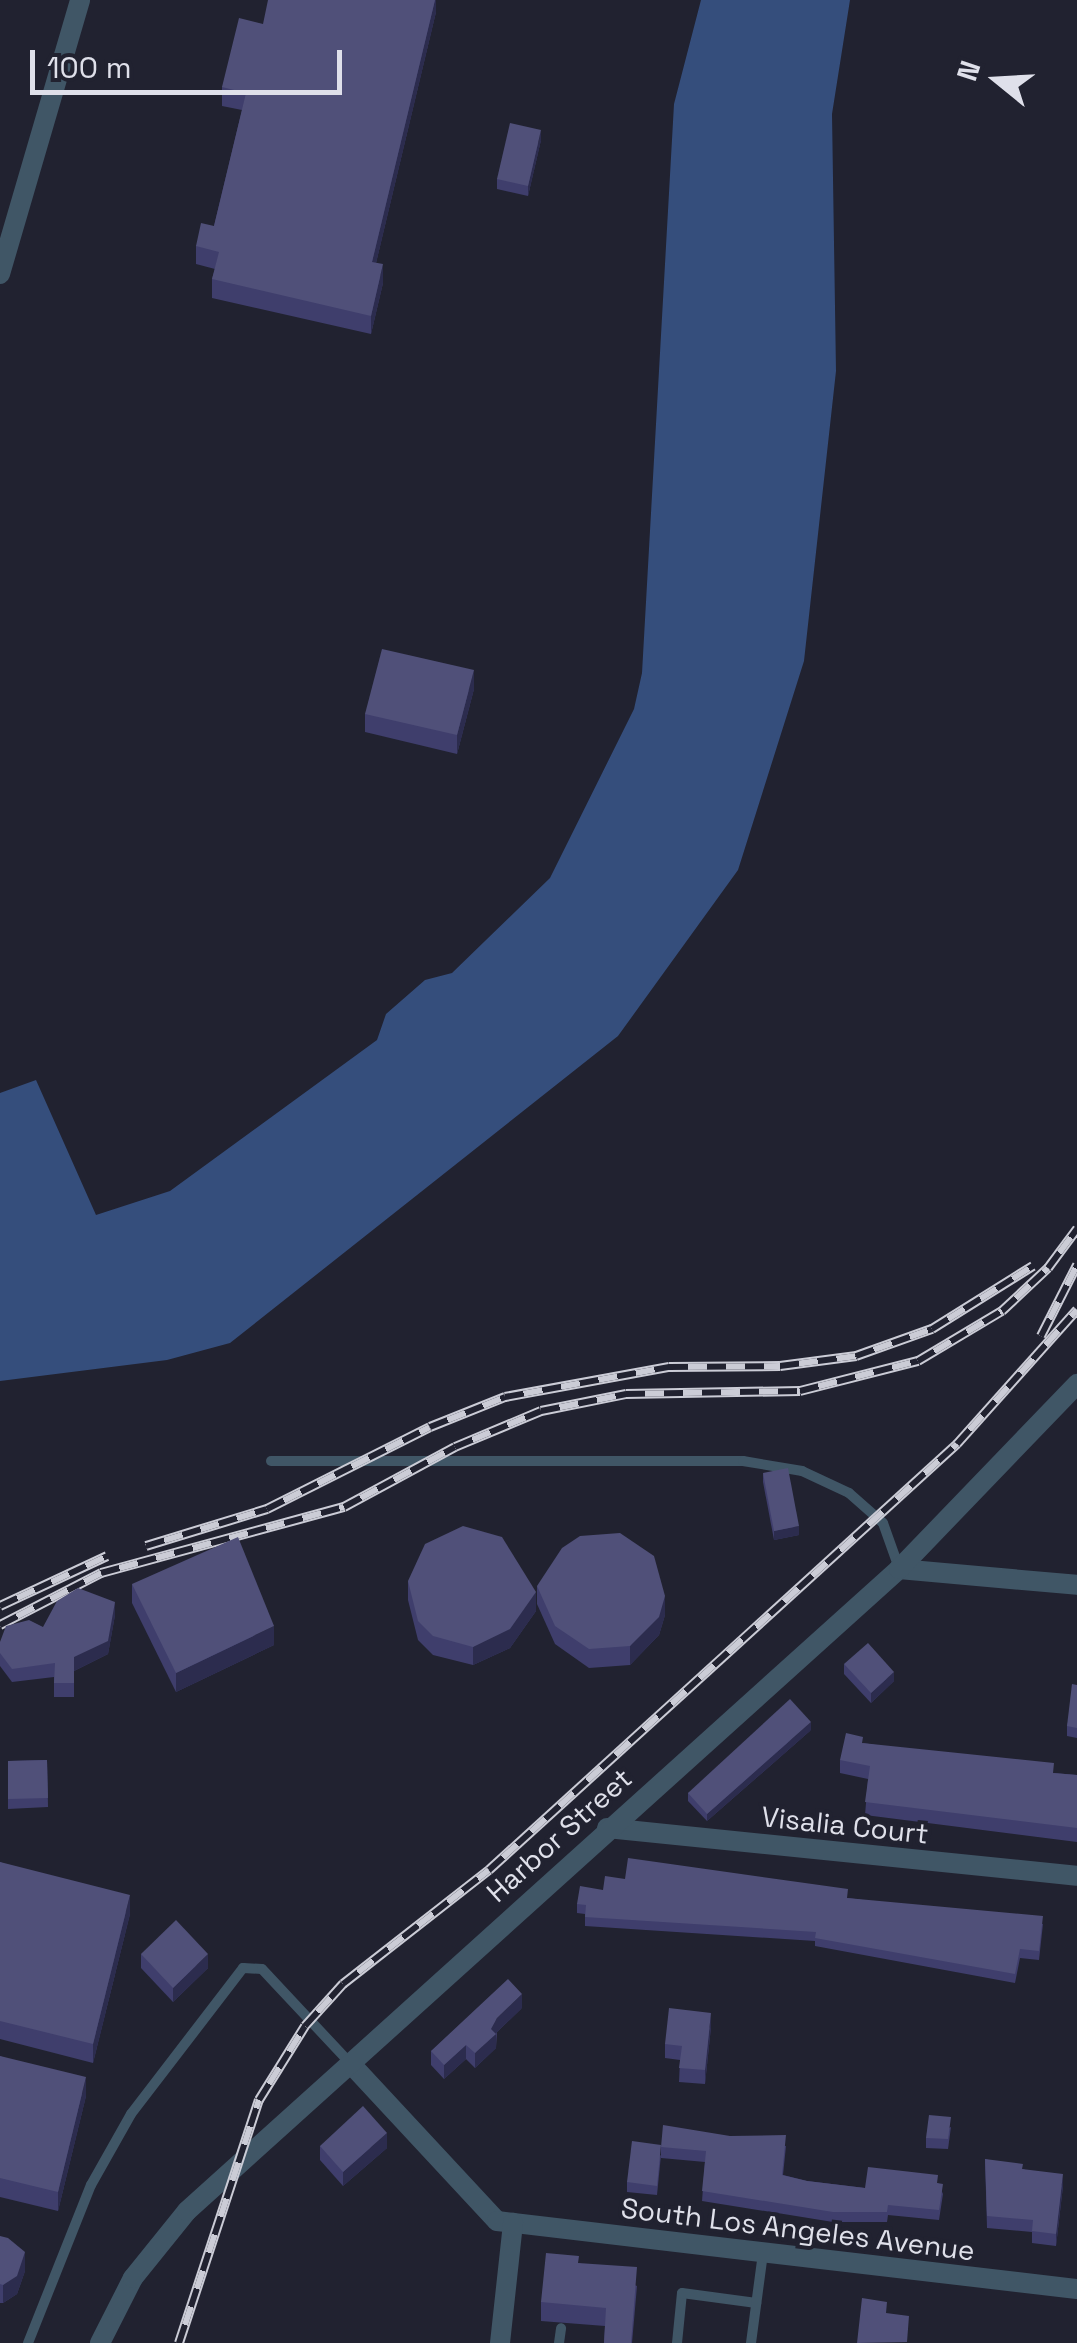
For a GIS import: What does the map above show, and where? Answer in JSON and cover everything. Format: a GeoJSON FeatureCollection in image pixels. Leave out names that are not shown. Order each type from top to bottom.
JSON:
{"type":"FeatureCollection","features":[{"type":"Feature","properties":{"kind":"street"},"geometry":{"type":"LineString","coordinates":[[0,274],[80,0]]}},
{"type":"Feature","properties":{"kind":"street","name":"Harbor Street"},"geometry":{"type":"LineString","coordinates":[[100,2343],[155,2246],[238,2162],[899,1569],[1077,1384]]}},
{"type":"Feature","properties":{"kind":"street"},"geometry":{"type":"LineString","coordinates":[[899,1569],[1077,1586]]}},
{"type":"Feature","properties":{"kind":"street","name":"Visalia Court"},"geometry":{"type":"LineString","coordinates":[[607,1828],[1077,1876]]}},
{"type":"Feature","properties":{"kind":"street"},"geometry":{"type":"LineString","coordinates":[[350,2064],[497,2221],[513,2223],[500,2343]]}},
{"type":"Feature","properties":{"kind":"street","name":"South Los Angeles Avenue"},"geometry":{"type":"LineString","coordinates":[[513,2223],[1077,2289]]}},
{"type":"Feature","properties":{"kind":"lane"},"geometry":{"type":"LineString","coordinates":[[271,1461],[743,1461],[802,1471],[849,1493],[884,1523],[899,1569]]}},
{"type":"Feature","properties":{"kind":"lane"},"geometry":{"type":"LineString","coordinates":[[28,2343],[91,2184],[131,2114],[244,1968],[262,1969],[350,2064]]}},
{"type":"Feature","properties":{"kind":"lane"},"geometry":{"type":"LineString","coordinates":[[750,2343],[764,2252]]}},
{"type":"Feature","properties":{"kind":"lane"},"geometry":{"type":"LineString","coordinates":[[677,2343],[682,2293],[756,2303]]}},
{"type":"Feature","properties":{"kind":"lane"},"geometry":{"type":"LineString","coordinates":[[559,2343],[561,2328]]}},
{"type":"Feature","properties":{"kind":"water"},"geometry":{"type":"Polygon","coordinates":[[[701,0],[850,0],[832,114],[836,371],[804,661],[738,870],[618,1036],[230,1343],[167,1360],[0,1381],[0,1093],[36,1080],[96,1215],[170,1191],[377,1040],[386,1014],[425,980],[452,973],[550,878],[634,709],[642,673],[674,104],[701,0]]]}},
{"type":"Feature","properties":{"kind":"building"},"geometry":{"type":"Polygon","coordinates":[[[268,0],[435,0],[372,262],[383,264],[371,316],[212,279],[219,252],[196,246],[201,223],[214,226],[246,93],[222,87],[239,18],[263,24],[268,0]]]}},
{"type":"Feature","properties":{"kind":"building"},"geometry":{"type":"Polygon","coordinates":[[[510,123],[541,130],[528,186],[497,179],[510,123]]]}},
{"type":"Feature","properties":{"kind":"building"},"geometry":{"type":"Polygon","coordinates":[[[382,649],[474,670],[457,735],[365,714],[382,649]]]}},
{"type":"Feature","properties":{"kind":"building"},"geometry":{"type":"Polygon","coordinates":[[[788,1468],[799,1526],[774,1531],[763,1473],[788,1468]]]}},
{"type":"Feature","properties":{"kind":"building"},"geometry":{"type":"Polygon","coordinates":[[[463,1526],[502,1537],[536,1592],[510,1629],[473,1647],[433,1636],[418,1621],[408,1581],[425,1544],[463,1526]]]}},
{"type":"Feature","properties":{"kind":"building"},"geometry":{"type":"Polygon","coordinates":[[[620,1533],[654,1556],[665,1596],[659,1617],[630,1646],[589,1649],[555,1626],[537,1586],[562,1548],[580,1536],[620,1533]]]}},
{"type":"Feature","properties":{"kind":"building"},"geometry":{"type":"Polygon","coordinates":[[[238,1537],[274,1626],[176,1673],[132,1584],[238,1537]]]}},
{"type":"Feature","properties":{"kind":"building"},"geometry":{"type":"Polygon","coordinates":[[[78,1588],[115,1602],[108,1641],[74,1657],[74,1683],[54,1683],[55,1663],[12,1669],[0,1653],[6,1626],[29,1620],[43,1627],[57,1601],[78,1588]]]}},
{"type":"Feature","properties":{"kind":"building"},"geometry":{"type":"Polygon","coordinates":[[[868,1643],[894,1672],[871,1693],[844,1664],[868,1643]]]}},
{"type":"Feature","properties":{"kind":"building"},"geometry":{"type":"Polygon","coordinates":[[[1072,1684],[1077,1685],[1077,1728],[1067,1726],[1072,1684]]]}},
{"type":"Feature","properties":{"kind":"building"},"geometry":{"type":"Polygon","coordinates":[[[790,1699],[811,1722],[707,1814],[688,1793],[790,1699]]]}},
{"type":"Feature","properties":{"kind":"building"},"geometry":{"type":"Polygon","coordinates":[[[846,1733],[863,1737],[862,1743],[1054,1763],[1053,1773],[1077,1775],[1077,1828],[865,1802],[870,1766],[840,1760],[846,1733]]]}},
{"type":"Feature","properties":{"kind":"building"},"geometry":{"type":"Polygon","coordinates":[[[47,1760],[48,1798],[8,1799],[8,1761],[47,1760]]]}},
{"type":"Feature","properties":{"kind":"building"},"geometry":{"type":"Polygon","coordinates":[[[628,1858],[848,1889],[847,1898],[1043,1916],[1039,1951],[1020,1949],[1015,1974],[815,1938],[816,1932],[585,1917],[586,1905],[577,1904],[580,1886],[603,1890],[605,1876],[625,1879],[628,1858]]]}},
{"type":"Feature","properties":{"kind":"building"},"geometry":{"type":"Polygon","coordinates":[[[0,1862],[130,1895],[93,2044],[0,2021],[0,1862]]]}},
{"type":"Feature","properties":{"kind":"building"},"geometry":{"type":"Polygon","coordinates":[[[176,1920],[208,1954],[173,1988],[141,1954],[176,1920]]]}},
{"type":"Feature","properties":{"kind":"building"},"geometry":{"type":"Polygon","coordinates":[[[508,1979],[522,1994],[497,2018],[491,2029],[496,2034],[475,2053],[466,2045],[444,2065],[431,2051],[508,1979]]]}},
{"type":"Feature","properties":{"kind":"building"},"geometry":{"type":"Polygon","coordinates":[[[669,2008],[711,2013],[705,2070],[679,2068],[682,2046],[665,2044],[669,2008]]]}},
{"type":"Feature","properties":{"kind":"building"},"geometry":{"type":"Polygon","coordinates":[[[0,2056],[86,2077],[58,2192],[0,2178],[0,2056]]]}},
{"type":"Feature","properties":{"kind":"building"},"geometry":{"type":"Polygon","coordinates":[[[363,2106],[387,2133],[343,2172],[320,2146],[363,2106]]]}},
{"type":"Feature","properties":{"kind":"building"},"geometry":{"type":"Polygon","coordinates":[[[929,2115],[951,2117],[948,2139],[926,2138],[929,2115]]]}},
{"type":"Feature","properties":{"kind":"building"},"geometry":{"type":"Polygon","coordinates":[[[663,2125],[730,2136],[786,2135],[782,2175],[807,2181],[865,2188],[868,2167],[938,2175],[937,2183],[943,2184],[939,2210],[888,2205],[887,2212],[833,2212],[702,2191],[706,2151],[661,2147],[663,2125]]]}},
{"type":"Feature","properties":{"kind":"building"},"geometry":{"type":"Polygon","coordinates":[[[632,2141],[661,2145],[657,2186],[627,2182],[632,2141]]]}},
{"type":"Feature","properties":{"kind":"building"},"geometry":{"type":"Polygon","coordinates":[[[985,2159],[1063,2174],[1056,2234],[1032,2231],[1033,2220],[987,2216],[985,2159]]]}},
{"type":"Feature","properties":{"kind":"building"},"geometry":{"type":"Polygon","coordinates":[[[0,2236],[25,2252],[17,2276],[3,2285],[0,2284],[0,2236]]]}},
{"type":"Feature","properties":{"kind":"building"},"geometry":{"type":"Polygon","coordinates":[[[546,2253],[579,2256],[578,2263],[637,2267],[631,2343],[604,2343],[606,2308],[541,2302],[546,2253]]]}},
{"type":"Feature","properties":{"kind":"building"},"geometry":{"type":"Polygon","coordinates":[[[862,2298],[887,2302],[886,2313],[909,2316],[907,2342],[857,2343],[862,2298]]]}},
{"type":"Feature","properties":{"kind":"railway"},"geometry":{"type":"LineString","coordinates":[[0,1625],[101,1573],[344,1507],[455,1447],[541,1411],[626,1394],[800,1391],[918,1361],[1002,1311],[1048,1268],[1077,1229]]}},
{"type":"Feature","properties":{"kind":"railway"},"geometry":{"type":"LineString","coordinates":[[1041,1336],[1077,1265]]}},
{"type":"Feature","properties":{"kind":"railway"},"geometry":{"type":"LineString","coordinates":[[146,1546],[267,1509],[430,1427],[505,1397],[669,1367],[780,1366],[856,1356],[932,1329],[1033,1266]]}},
{"type":"Feature","properties":{"kind":"railway"},"geometry":{"type":"LineString","coordinates":[[179,2343],[259,2100],[305,2026],[343,1984],[489,1870],[957,1444],[1077,1310]]}},
{"type":"Feature","properties":{"kind":"railway"},"geometry":{"type":"LineString","coordinates":[[0,1606],[107,1556]]}}]}
